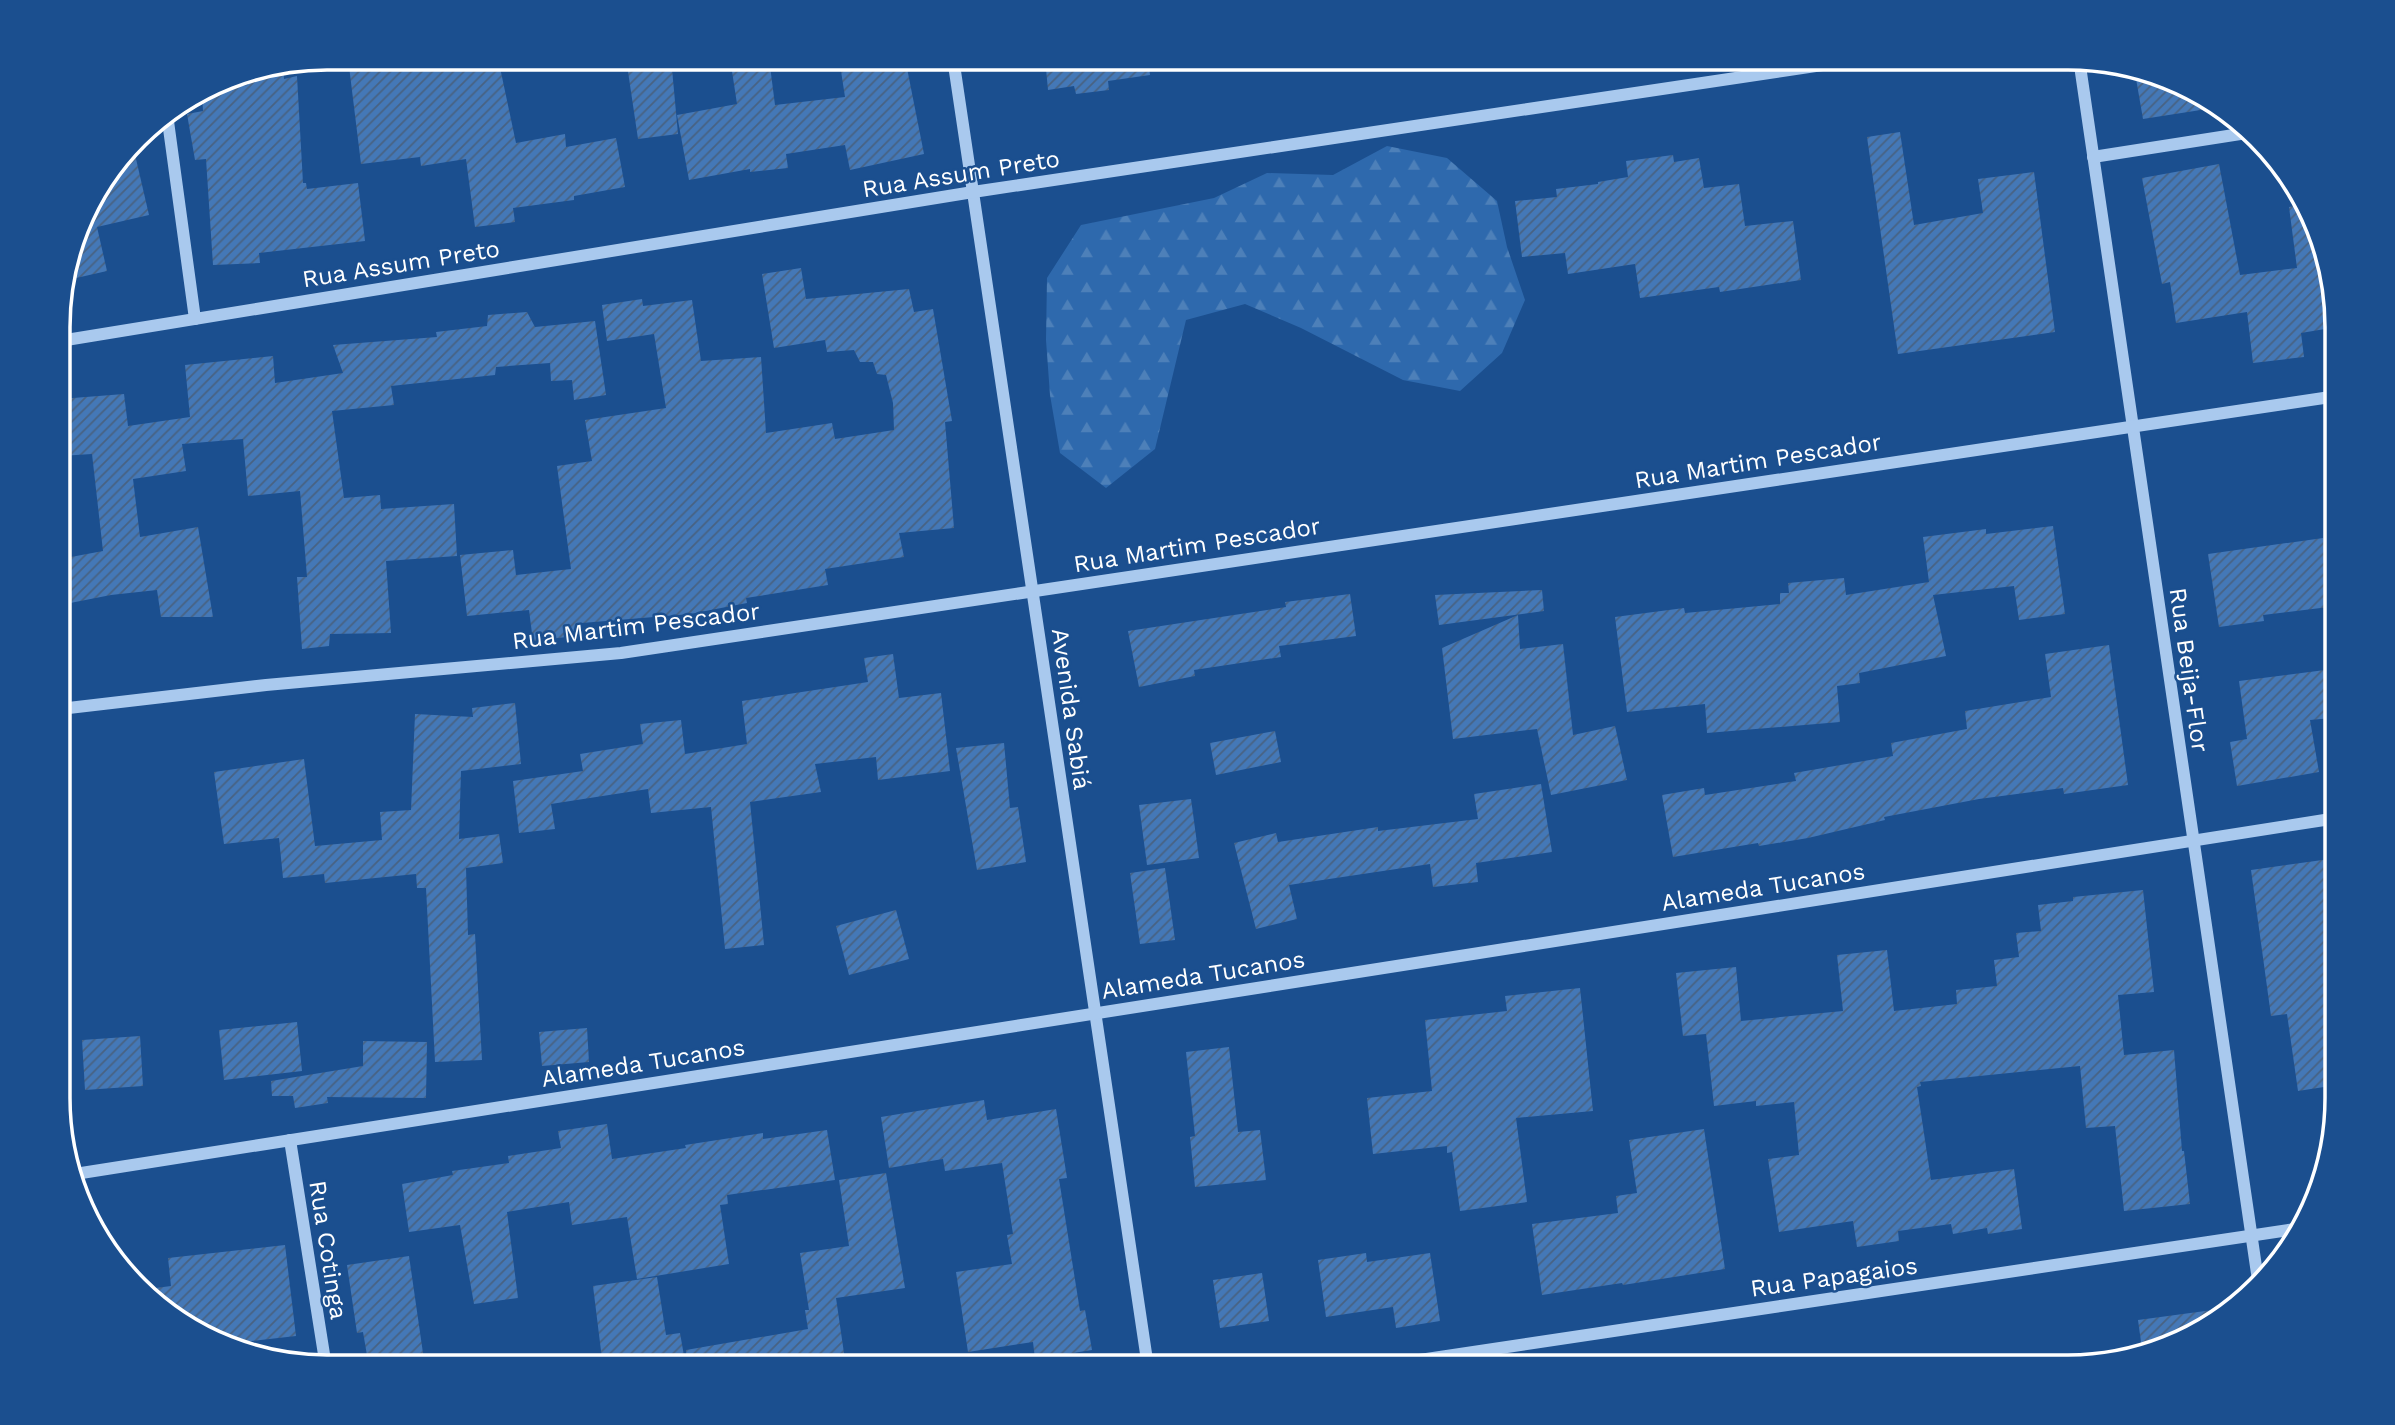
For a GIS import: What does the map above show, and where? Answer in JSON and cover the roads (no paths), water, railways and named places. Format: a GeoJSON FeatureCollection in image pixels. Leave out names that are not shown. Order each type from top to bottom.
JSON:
{"type":"FeatureCollection","features":[{"type":"Feature","properties":{"kind":"street","name":"Avenida Sabiá"},"geometry":{"type":"LineString","coordinates":[[955,70],[1146,1355]]}},
{"type":"Feature","properties":{"kind":"street","name":"Rua Assum Preto"},"geometry":{"type":"LineString","coordinates":[[70,339],[973,192],[1789,70]]}},
{"type":"Feature","properties":{"kind":"street","name":"Rua Beija-Flor"},"geometry":{"type":"LineString","coordinates":[[2081,71],[2257,1272]]}},
{"type":"Feature","properties":{"kind":"street"},"geometry":{"type":"LineString","coordinates":[[169,125],[195,319]]}},
{"type":"Feature","properties":{"kind":"street"},"geometry":{"type":"LineString","coordinates":[[2093,157],[2237,134]]}},
{"type":"Feature","properties":{"kind":"street","name":"Rua Martim Pescador"},"geometry":{"type":"LineString","coordinates":[[70,708],[266,684],[621,653],[2325,398]]}},
{"type":"Feature","properties":{"kind":"street","name":"Alameda Tucanos"},"geometry":{"type":"LineString","coordinates":[[81,1173],[2325,820]]}},
{"type":"Feature","properties":{"kind":"street","name":"Rua Cotinga"},"geometry":{"type":"LineString","coordinates":[[290,1140],[324,1355]]}},
{"type":"Feature","properties":{"kind":"street","name":"Rua Papagaios"},"geometry":{"type":"LineString","coordinates":[[1454,1355],[2288,1230]]}}]}
